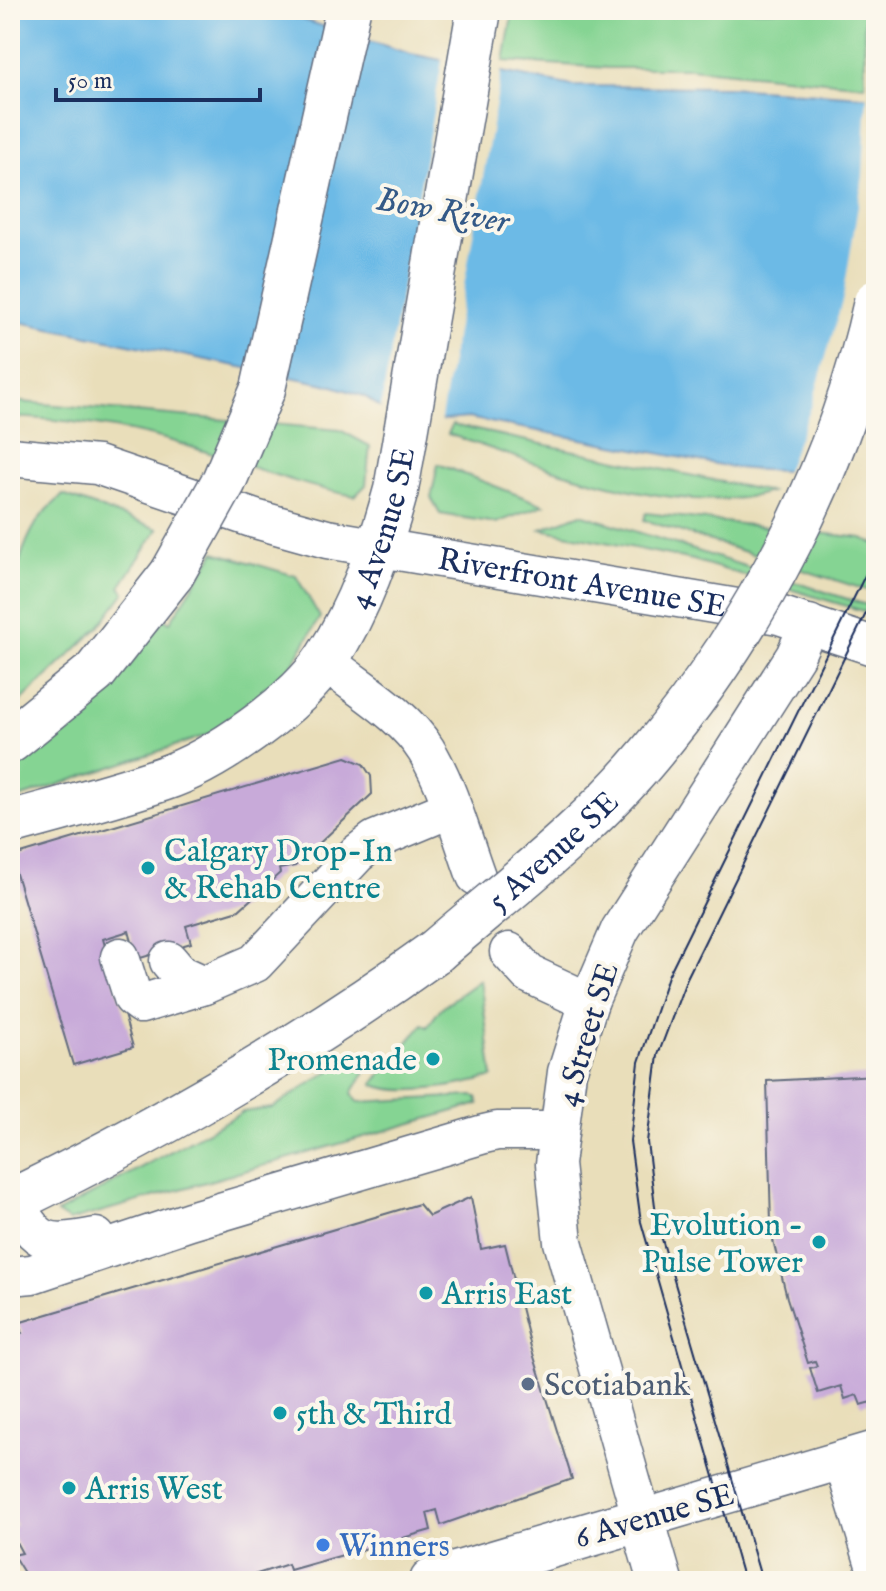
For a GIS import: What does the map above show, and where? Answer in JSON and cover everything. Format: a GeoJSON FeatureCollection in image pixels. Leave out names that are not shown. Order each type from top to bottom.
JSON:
{"type":"FeatureCollection","features":[{"type":"Feature","properties":{"kind":"main road"},"geometry":{"type":"LineString","coordinates":[[10,741],[95,672],[172,574],[224,481],[263,389],[348,10]]}},
{"type":"Feature","properties":{"kind":"main road","name":"4 Avenue SE"},"geometry":{"type":"LineString","coordinates":[[10,823],[164,779],[222,752],[276,711],[325,661],[357,602],[379,549],[396,490],[478,18]]}},
{"type":"Feature","properties":{"kind":"main road","name":"5 Avenue SE"},"geometry":{"type":"LineString","coordinates":[[12,1202],[124,1145],[346,1016],[436,951],[580,828],[649,756],[690,703],[761,598],[819,479],[854,382],[876,302]]}},
{"type":"Feature","properties":{"kind":"main road","name":"6 Avenue SE"},"geometry":{"type":"LineString","coordinates":[[432,1581],[642,1519]]}},
{"type":"Feature","properties":{"kind":"main road","name":"4 Street SE"},"geometry":{"type":"LineString","coordinates":[[642,1519],[660,1581]]}},
{"type":"Feature","properties":{"kind":"street","name":"Riverfront Avenue SE"},"geometry":{"type":"LineString","coordinates":[[10,457],[97,465],[255,519],[327,539],[750,610],[809,624],[876,647]]}},
{"type":"Feature","properties":{"kind":"street","name":"4 Street SE"},"geometry":{"type":"LineString","coordinates":[[642,1519],[563,1242],[555,1164],[567,1072],[589,1002],[620,930],[795,656],[809,624]]}},
{"type":"Feature","properties":{"kind":"street"},"geometry":{"type":"LineString","coordinates":[[325,661],[396,716],[426,749],[452,808],[476,876]]}},
{"type":"Feature","properties":{"kind":"street"},"geometry":{"type":"LineString","coordinates":[[120,957],[133,998],[141,1004],[204,985],[255,963],[357,854],[375,840],[452,808]]}},
{"type":"Feature","properties":{"kind":"street"},"geometry":{"type":"LineString","coordinates":[[509,952],[529,974],[589,1002]]}},
{"type":"Feature","properties":{"kind":"street"},"geometry":{"type":"LineString","coordinates":[[169,961],[180,974],[204,985]]}},
{"type":"Feature","properties":{"kind":"street","name":"5 Avenue SE"},"geometry":{"type":"LineString","coordinates":[[10,1276],[32,1274],[190,1221],[497,1131],[557,1131]]}},
{"type":"Feature","properties":{"kind":"street","name":"5 Avenue SE"},"geometry":{"type":"LineString","coordinates":[[12,1202],[41,1241],[63,1244],[190,1221]]}},
{"type":"Feature","properties":{"kind":"street"},"geometry":{"type":"LineString","coordinates":[[860,1455],[876,1568]]}},
{"type":"Feature","properties":{"kind":"street","name":"6 Avenue SE"},"geometry":{"type":"LineString","coordinates":[[642,1519],[860,1455]]}},
{"type":"Feature","properties":{"kind":"green space"},"geometry":{"type":"Polygon","coordinates":[[[513,10],[864,10],[865,85],[690,68],[608,68],[504,61],[513,10]]]}},
{"type":"Feature","properties":{"kind":"green space"},"geometry":{"type":"Polygon","coordinates":[[[10,401],[340,430],[370,446],[366,485],[355,496],[143,434],[48,419],[10,417],[10,401]]]}},
{"type":"Feature","properties":{"kind":"green space"},"geometry":{"type":"Polygon","coordinates":[[[452,425],[770,492],[734,499],[694,499],[608,485],[448,434],[452,425]]]}},
{"type":"Feature","properties":{"kind":"green space"},"geometry":{"type":"Polygon","coordinates":[[[438,464],[544,505],[496,523],[440,514],[431,498],[438,464]]]}},
{"type":"Feature","properties":{"kind":"green space"},"geometry":{"type":"Polygon","coordinates":[[[63,495],[158,529],[120,587],[125,592],[99,627],[18,704],[9,636],[14,587],[19,564],[37,522],[63,495]]]}},
{"type":"Feature","properties":{"kind":"green space"},"geometry":{"type":"Polygon","coordinates":[[[646,513],[862,538],[876,544],[876,593],[644,520],[646,513]]]}},
{"type":"Feature","properties":{"kind":"green space"},"geometry":{"type":"Polygon","coordinates":[[[581,514],[876,608],[876,615],[693,560],[541,529],[581,514]]]}},
{"type":"Feature","properties":{"kind":"green space"},"geometry":{"type":"Polygon","coordinates":[[[215,552],[296,576],[320,617],[287,674],[231,727],[10,801],[10,774],[113,687],[164,619],[170,622],[215,552]]]}},
{"type":"Feature","properties":{"kind":"green space"},"geometry":{"type":"Polygon","coordinates":[[[480,980],[493,1077],[415,1090],[384,1088],[373,1084],[423,1024],[427,1027],[441,1008],[480,980]]]}},
{"type":"Feature","properties":{"kind":"green space"},"geometry":{"type":"Polygon","coordinates":[[[361,1051],[371,1062],[352,1093],[358,1102],[473,1096],[477,1097],[479,1104],[69,1221],[57,1213],[243,1112],[272,1108],[361,1051]]]}},
{"type":"Feature","properties":{"kind":"water","name":"Bow River"},"geometry":{"type":"Polygon","coordinates":[[[10,10],[272,10],[411,54],[573,86],[728,87],[876,97],[876,477],[737,468],[468,418],[413,423],[394,417],[364,396],[330,385],[10,320],[10,10]]]}},
{"type":"Feature","properties":{"kind":"pier"},"geometry":{"type":"Polygon","coordinates":[[[443,56],[502,68],[440,424],[412,427],[380,412],[443,56]]]}},
{"type":"Feature","properties":{"kind":"pier"},"geometry":{"type":"Polygon","coordinates":[[[867,91],[876,93],[876,468],[871,480],[840,476],[784,476],[812,405],[843,298],[863,176],[867,91]]]}},
{"type":"Feature","properties":{"kind":"building","name":"Calgary Drop-In & Rehab Centre"},"geometry":{"type":"Polygon","coordinates":[[[346,757],[363,764],[371,776],[372,794],[295,866],[279,869],[280,873],[239,910],[186,926],[191,943],[137,959],[129,931],[103,939],[133,1047],[73,1065],[11,857],[346,757]]]}},
{"type":"Feature","properties":{"kind":"building","name":"Evolution - Pulse Tower"},"geometry":{"type":"Polygon","coordinates":[[[876,1075],[876,1401],[861,1405],[857,1395],[845,1399],[841,1386],[818,1393],[810,1368],[817,1366],[815,1361],[808,1363],[787,1298],[772,1236],[780,1234],[779,1224],[771,1223],[767,1081],[876,1075]]]}},
{"type":"Feature","properties":{"kind":"building","name":"5th & Third"},"geometry":{"type":"Polygon","coordinates":[[[471,1197],[481,1249],[505,1244],[531,1347],[572,1479],[441,1525],[437,1510],[427,1513],[431,1530],[290,1570],[288,1564],[235,1581],[19,1581],[18,1578],[26,1576],[13,1555],[22,1553],[10,1531],[10,1527],[16,1525],[10,1515],[10,1337],[22,1333],[18,1323],[419,1204],[429,1216],[471,1197]]]}},
{"type":"Feature","properties":{"kind":"tram line"},"geometry":{"type":"LineString","coordinates":[[744,1581],[641,1222],[630,1141],[639,1062],[668,976],[876,553]]}},
{"type":"Feature","properties":{"kind":"tram line"},"geometry":{"type":"LineString","coordinates":[[762,1581],[657,1222],[647,1142],[658,1055],[687,978],[876,593]]}},
{"type":"Feature","properties":{"kind":"place","name":"Calgary Drop-In & Rehab Centre"},"geometry":{"type":"Point","coordinates":[148,868]}},
{"type":"Feature","properties":{"kind":"place","name":"Promenade"},"geometry":{"type":"Point","coordinates":[433,1059]}},
{"type":"Feature","properties":{"kind":"place","name":"Evolution - Pulse Tower"},"geometry":{"type":"Point","coordinates":[819,1242]}},
{"type":"Feature","properties":{"kind":"place","name":"Arris East"},"geometry":{"type":"Point","coordinates":[426,1293]}},
{"type":"Feature","properties":{"kind":"place","name":"Scotiabank"},"geometry":{"type":"Point","coordinates":[528,1384]}},
{"type":"Feature","properties":{"kind":"place","name":"5th & Third"},"geometry":{"type":"Point","coordinates":[280,1413]}},
{"type":"Feature","properties":{"kind":"place","name":"Arris West"},"geometry":{"type":"Point","coordinates":[69,1488]}},
{"type":"Feature","properties":{"kind":"place","name":"Winners"},"geometry":{"type":"Point","coordinates":[323,1545]}}]}
